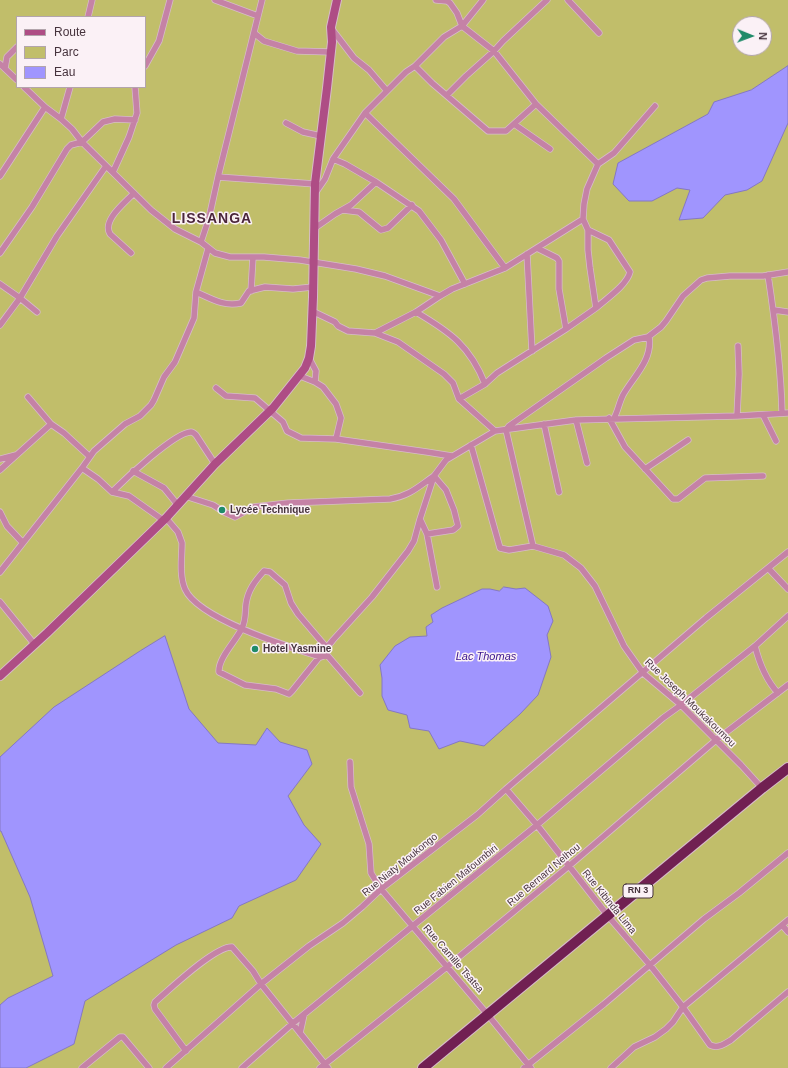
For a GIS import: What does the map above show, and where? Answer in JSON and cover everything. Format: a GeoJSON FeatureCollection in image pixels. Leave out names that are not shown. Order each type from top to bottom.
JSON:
{"type":"FeatureCollection","features":[{"type":"Feature","properties":{"kind":"highway","name":"RN 3"},"geometry":{"type":"LineString","coordinates":[[423,1068],[788,768]]}},
{"type":"Feature","properties":{"kind":"street"},"geometry":{"type":"LineString","coordinates":[[88,16],[92,0]]}},
{"type":"Feature","properties":{"kind":"street"},"geometry":{"type":"LineString","coordinates":[[146,64],[159,41],[170,0]]}},
{"type":"Feature","properties":{"kind":"street"},"geometry":{"type":"LineString","coordinates":[[215,0],[258,16]]}},
{"type":"Feature","properties":{"kind":"street"},"geometry":{"type":"LineString","coordinates":[[201,242],[209,218],[262,0]]}},
{"type":"Feature","properties":{"kind":"street"},"geometry":{"type":"LineString","coordinates":[[0,676],[35,645],[125,558],[215,464],[270,411],[300,376],[309,358],[314,262],[315,188],[331,52],[331,27],[337,0]]}},
{"type":"Feature","properties":{"kind":"street"},"geometry":{"type":"LineString","coordinates":[[436,0],[447,1],[450,3],[457,13],[462,26],[494,51],[536,104],[598,164]]}},
{"type":"Feature","properties":{"kind":"street"},"geometry":{"type":"LineString","coordinates":[[315,188],[324,179],[334,159],[365,113],[387,90],[406,72],[415,66],[444,37],[462,26],[483,0]]}},
{"type":"Feature","properties":{"kind":"street"},"geometry":{"type":"LineString","coordinates":[[447,95],[547,0]]}},
{"type":"Feature","properties":{"kind":"street"},"geometry":{"type":"LineString","coordinates":[[568,0],[599,33]]}},
{"type":"Feature","properties":{"kind":"street"},"geometry":{"type":"LineString","coordinates":[[331,27],[354,58],[387,90]]}},
{"type":"Feature","properties":{"kind":"street"},"geometry":{"type":"LineString","coordinates":[[254,33],[264,41],[297,51],[331,52]]}},
{"type":"Feature","properties":{"kind":"street"},"geometry":{"type":"LineString","coordinates":[[16,49],[7,57],[2,66],[16,79]]}},
{"type":"Feature","properties":{"kind":"street"},"geometry":{"type":"LineString","coordinates":[[415,66],[432,83],[488,131],[506,131],[536,104]]}},
{"type":"Feature","properties":{"kind":"street"},"geometry":{"type":"LineString","coordinates":[[25,88],[72,129],[82,142],[163,220],[175,229],[201,242],[215,253],[230,257],[253,257],[314,262],[356,269],[385,276],[440,296]]}},
{"type":"Feature","properties":{"kind":"street"},"geometry":{"type":"LineString","coordinates":[[61,119],[70,88]]}},
{"type":"Feature","properties":{"kind":"street"},"geometry":{"type":"LineString","coordinates":[[113,172],[129,137],[134,120],[137,108],[135,88]]}},
{"type":"Feature","properties":{"kind":"street"},"geometry":{"type":"LineString","coordinates":[[596,308],[588,250],[588,230],[583,219],[587,189],[598,164],[614,153],[655,106]]}},
{"type":"Feature","properties":{"kind":"street"},"geometry":{"type":"LineString","coordinates":[[0,176],[45,107]]}},
{"type":"Feature","properties":{"kind":"street"},"geometry":{"type":"LineString","coordinates":[[365,113],[454,199],[505,268]]}},
{"type":"Feature","properties":{"kind":"street"},"geometry":{"type":"LineString","coordinates":[[0,253],[32,207],[67,149],[71,145],[82,142],[103,122],[115,119],[134,120]]}},
{"type":"Feature","properties":{"kind":"street"},"geometry":{"type":"LineString","coordinates":[[286,123],[303,132],[321,136]]}},
{"type":"Feature","properties":{"kind":"street"},"geometry":{"type":"LineString","coordinates":[[514,124],[550,149]]}},
{"type":"Feature","properties":{"kind":"street"},"geometry":{"type":"LineString","coordinates":[[334,159],[357,170],[419,211],[441,240],[465,284]]}},
{"type":"Feature","properties":{"kind":"street"},"geometry":{"type":"LineString","coordinates":[[0,325],[20,298],[57,236],[106,166]]}},
{"type":"Feature","properties":{"kind":"street"},"geometry":{"type":"LineString","coordinates":[[218,177],[315,188]]}},
{"type":"Feature","properties":{"kind":"street"},"geometry":{"type":"LineString","coordinates":[[314,228],[351,205],[376,182]]}},
{"type":"Feature","properties":{"kind":"street"},"geometry":{"type":"LineString","coordinates":[[132,253],[110,234],[108,225],[116,212],[134,193]]}},
{"type":"Feature","properties":{"kind":"street"},"geometry":{"type":"LineString","coordinates":[[343,210],[359,212],[381,230],[388,228],[412,205]]}},
{"type":"Feature","properties":{"kind":"street"},"geometry":{"type":"LineString","coordinates":[[375,333],[416,312],[440,296],[505,268],[583,219]]}},
{"type":"Feature","properties":{"kind":"street"},"geometry":{"type":"LineString","coordinates":[[459,399],[485,384],[497,373],[596,308],[620,287],[630,275],[630,272],[609,240],[588,230]]}},
{"type":"Feature","properties":{"kind":"street"},"geometry":{"type":"LineString","coordinates":[[537,248],[557,258],[559,261],[559,289],[566,329]]}},
{"type":"Feature","properties":{"kind":"street"},"geometry":{"type":"LineString","coordinates":[[0,572],[82,468],[89,456],[120,427],[140,416],[151,405],[164,377],[175,362],[195,314],[196,292],[208,249]]}},
{"type":"Feature","properties":{"kind":"street"},"geometry":{"type":"LineString","coordinates":[[526,254],[532,351]]}},
{"type":"Feature","properties":{"kind":"street"},"geometry":{"type":"LineString","coordinates":[[251,291],[253,257]]}},
{"type":"Feature","properties":{"kind":"street"},"geometry":{"type":"LineString","coordinates":[[506,430],[511,424],[606,358],[634,340],[648,337],[666,321],[683,296],[701,280],[707,278],[768,275],[788,272]]}},
{"type":"Feature","properties":{"kind":"street"},"geometry":{"type":"LineString","coordinates":[[326,648],[298,614],[284,585],[267,571],[264,571],[251,587],[245,620],[242,628],[219,664],[218,672],[245,685],[276,689],[289,694],[294,690],[326,648],[364,606],[408,551],[414,541],[434,476],[443,463],[494,431],[576,420],[737,416],[785,413],[774,310],[768,275]]}},
{"type":"Feature","properties":{"kind":"street"},"geometry":{"type":"LineString","coordinates":[[0,284],[20,298],[36,312]]}},
{"type":"Feature","properties":{"kind":"street"},"geometry":{"type":"LineString","coordinates":[[196,292],[218,302],[231,305],[241,303],[248,292],[251,291],[265,288],[293,289],[313,287]]}},
{"type":"Feature","properties":{"kind":"street"},"geometry":{"type":"LineString","coordinates":[[774,310],[788,312]]}},
{"type":"Feature","properties":{"kind":"street"},"geometry":{"type":"LineString","coordinates":[[312,311],[335,322],[338,326],[348,331],[375,333],[398,342],[444,374],[452,383],[459,399],[494,431]]}},
{"type":"Feature","properties":{"kind":"street"},"geometry":{"type":"LineString","coordinates":[[416,312],[461,343],[480,372],[485,384]]}},
{"type":"Feature","properties":{"kind":"street"},"geometry":{"type":"LineString","coordinates":[[611,418],[619,408],[624,394],[643,365],[650,345],[648,337]]}},
{"type":"Feature","properties":{"kind":"street"},"geometry":{"type":"LineString","coordinates":[[737,416],[739,374],[738,346]]}},
{"type":"Feature","properties":{"kind":"street"},"geometry":{"type":"LineString","coordinates":[[309,358],[316,371],[315,382]]}},
{"type":"Feature","properties":{"kind":"street"},"geometry":{"type":"LineString","coordinates":[[300,376],[323,387],[336,404],[341,415],[341,421],[336,439]]}},
{"type":"Feature","properties":{"kind":"street"},"geometry":{"type":"LineString","coordinates":[[781,385],[788,383]]}},
{"type":"Feature","properties":{"kind":"street"},"geometry":{"type":"LineString","coordinates":[[216,388],[226,396],[255,398],[283,422],[287,431],[301,438],[336,439],[452,456]]}},
{"type":"Feature","properties":{"kind":"street"},"geometry":{"type":"LineString","coordinates":[[28,397],[51,424],[64,433],[89,456]]}},
{"type":"Feature","properties":{"kind":"street"},"geometry":{"type":"LineString","coordinates":[[763,415],[776,441]]}},
{"type":"Feature","properties":{"kind":"street"},"geometry":{"type":"LineString","coordinates":[[611,418],[625,447],[673,499],[676,500],[705,478],[763,476]]}},
{"type":"Feature","properties":{"kind":"street"},"geometry":{"type":"LineString","coordinates":[[576,420],[587,463]]}},
{"type":"Feature","properties":{"kind":"street"},"geometry":{"type":"LineString","coordinates":[[0,470],[51,424]]}},
{"type":"Feature","properties":{"kind":"street"},"geometry":{"type":"LineString","coordinates":[[544,424],[559,492]]}},
{"type":"Feature","properties":{"kind":"street"},"geometry":{"type":"LineString","coordinates":[[471,445],[500,548],[509,550],[533,546],[506,430]]}},
{"type":"Feature","properties":{"kind":"street"},"geometry":{"type":"LineString","coordinates":[[112,492],[133,471],[178,437],[192,432],[196,435],[215,464]]}},
{"type":"Feature","properties":{"kind":"street"},"geometry":{"type":"LineString","coordinates":[[645,469],[688,440]]}},
{"type":"Feature","properties":{"kind":"street"},"geometry":{"type":"LineString","coordinates":[[0,459],[16,455]]}},
{"type":"Feature","properties":{"kind":"street"},"geometry":{"type":"LineString","coordinates":[[82,468],[98,479],[112,492],[130,496],[164,519],[181,537],[183,582],[191,598],[207,610],[242,628],[266,638],[320,656],[327,655],[360,693]]}},
{"type":"Feature","properties":{"kind":"street"},"geometry":{"type":"LineString","coordinates":[[133,471],[164,488],[178,504]]}},
{"type":"Feature","properties":{"kind":"street"},"geometry":{"type":"LineString","coordinates":[[185,496],[213,505],[235,517],[253,507],[288,503],[390,500],[400,498],[407,495],[434,476]]}},
{"type":"Feature","properties":{"kind":"street"},"geometry":{"type":"LineString","coordinates":[[427,534],[453,530],[458,526],[454,510],[446,490],[434,476]]}},
{"type":"Feature","properties":{"kind":"street"},"geometry":{"type":"LineString","coordinates":[[0,512],[8,526],[23,543]]}},
{"type":"Feature","properties":{"kind":"street"},"geometry":{"type":"LineString","coordinates":[[420,519],[427,534],[437,587]]}},
{"type":"Feature","properties":{"kind":"street","name":"Rue Joseph Moukakoumou"},"geometry":{"type":"LineString","coordinates":[[533,546],[564,555],[572,560],[589,577],[599,594],[624,646],[643,673],[681,706],[762,788]]}},
{"type":"Feature","properties":{"kind":"street","name":"Rue Niaty Moukongo"},"geometry":{"type":"LineString","coordinates":[[166,1068],[261,984],[309,946],[343,923],[381,888],[477,816],[506,789],[706,618],[788,552]]}},
{"type":"Feature","properties":{"kind":"street"},"geometry":{"type":"LineString","coordinates":[[768,568],[788,589]]}},
{"type":"Feature","properties":{"kind":"street"},"geometry":{"type":"LineString","coordinates":[[0,602],[35,645]]}},
{"type":"Feature","properties":{"kind":"street","name":"Rue Fabien Mafoumbiri"},"geometry":{"type":"LineString","coordinates":[[242,1068],[292,1024],[537,826],[663,718],[681,706],[755,646],[788,616]]}},
{"type":"Feature","properties":{"kind":"street"},"geometry":{"type":"LineString","coordinates":[[755,646],[757,655],[768,680],[778,693]]}},
{"type":"Feature","properties":{"kind":"street","name":"Rue Bernard Nelhou"},"geometry":{"type":"LineString","coordinates":[[324,1067],[569,866],[716,740],[788,685]]}},
{"type":"Feature","properties":{"kind":"street","name":"Rue Camille Tsatsa"},"geometry":{"type":"LineString","coordinates":[[350,762],[351,787],[369,844],[371,872],[381,888],[488,1015],[527,1067]]}},
{"type":"Feature","properties":{"kind":"street","name":"Rue Kibinda Lima"},"geometry":{"type":"LineString","coordinates":[[506,789],[683,1007],[710,1045],[717,1047],[732,1040],[788,992]]}},
{"type":"Feature","properties":{"kind":"street"},"geometry":{"type":"LineString","coordinates":[[527,1067],[650,966],[704,919],[788,853]]}},
{"type":"Feature","properties":{"kind":"street"},"geometry":{"type":"LineString","coordinates":[[611,1068],[634,1047],[655,1037],[666,1029],[673,1022],[683,1007],[788,920]]}},
{"type":"Feature","properties":{"kind":"street"},"geometry":{"type":"LineString","coordinates":[[782,925],[788,932]]}},
{"type":"Feature","properties":{"kind":"street"},"geometry":{"type":"LineString","coordinates":[[186,1051],[155,1009],[155,1002],[200,963],[229,947],[235,949],[253,971],[261,984],[300,1033],[324,1067]]}},
{"type":"Feature","properties":{"kind":"street"},"geometry":{"type":"LineString","coordinates":[[300,1033],[304,1015]]}},
{"type":"Feature","properties":{"kind":"street"},"geometry":{"type":"LineString","coordinates":[[82,1068],[120,1037],[123,1037],[149,1068]]}},
{"type":"Feature","properties":{"kind":"green space"},"geometry":{"type":"Polygon","coordinates":[[[0,0],[788,0],[788,1068],[0,1068],[0,0]]]}},
{"type":"Feature","properties":{"kind":"water"},"geometry":{"type":"Polygon","coordinates":[[[788,66],[788,123],[762,181],[747,190],[725,195],[703,218],[679,220],[690,190],[677,188],[652,201],[629,201],[613,184],[618,163],[708,114],[714,102],[751,90],[788,66]]]}},
{"type":"Feature","properties":{"kind":"water","name":"Lac Thomas"},"geometry":{"type":"Polygon","coordinates":[[[504,587],[516,589],[525,588],[548,606],[553,621],[547,635],[551,657],[538,695],[520,714],[484,746],[460,741],[439,749],[429,731],[410,728],[407,715],[388,710],[382,696],[380,665],[395,646],[410,637],[427,636],[426,627],[433,622],[431,615],[442,608],[482,589],[499,591],[504,587]]]}},
{"type":"Feature","properties":{"kind":"water"},"geometry":{"type":"Polygon","coordinates":[[[165,636],[189,709],[218,743],[256,745],[267,728],[280,742],[307,750],[312,764],[288,796],[304,825],[321,844],[296,880],[239,906],[232,918],[176,945],[85,1001],[74,1044],[26,1068],[0,1068],[0,1005],[8,998],[53,976],[30,897],[0,831],[0,757],[54,707],[165,636]]]}},
{"type":"Feature","properties":{"kind":"place","name":"Lycée Technique"},"geometry":{"type":"Point","coordinates":[222,510]}},
{"type":"Feature","properties":{"kind":"place","name":"Hotel Yasmine"},"geometry":{"type":"Point","coordinates":[255,649]}},
{"type":"Feature","properties":{"kind":"district","name":"LISSANGA"},"geometry":{"type":"Point","coordinates":[212,219]}}]}
